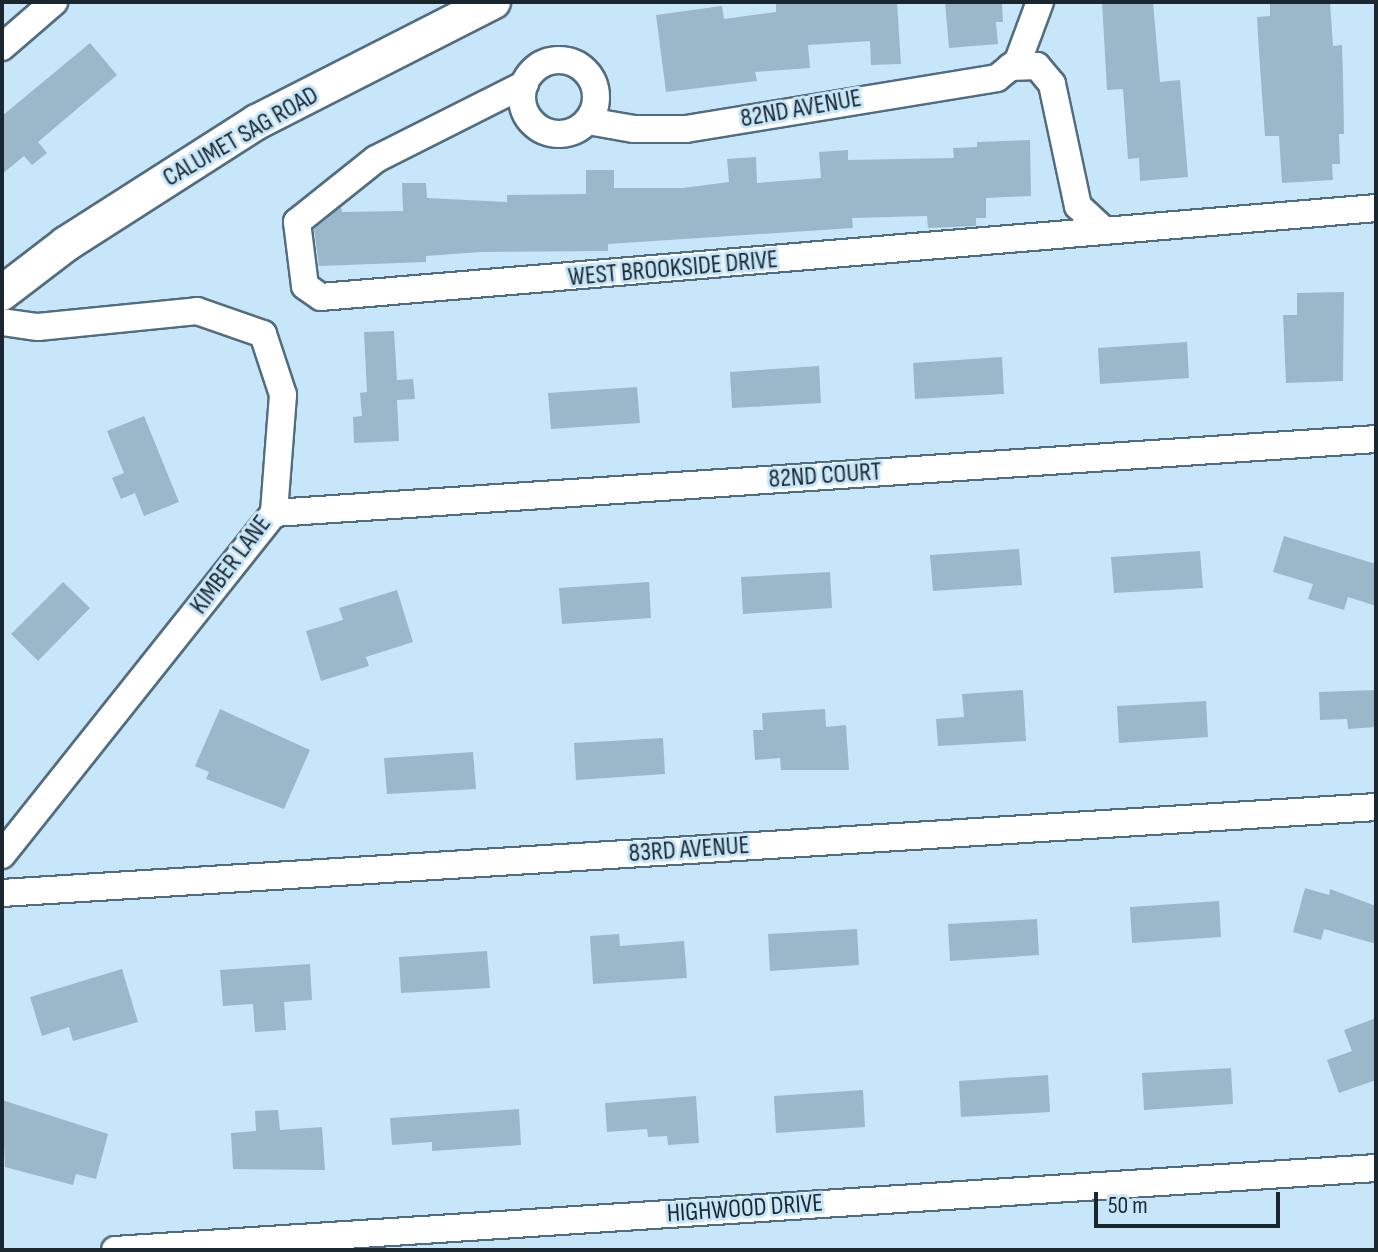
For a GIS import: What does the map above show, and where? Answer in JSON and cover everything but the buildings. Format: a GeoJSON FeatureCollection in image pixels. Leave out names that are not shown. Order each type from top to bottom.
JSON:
{"type":"FeatureCollection","features":[{"type":"Feature","properties":{"kind":"main road","name":"CALUMET SAG ROAD"},"geometry":{"type":"LineString","coordinates":[[2,293],[66,244],[257,122],[445,14],[493,2]]}},
{"type":"Feature","properties":{"kind":"street"},"geometry":{"type":"LineString","coordinates":[[2,47],[54,2]]}},
{"type":"Feature","properties":{"kind":"street"},"geometry":{"type":"LineString","coordinates":[[1010,67],[1039,16],[1040,2]]}},
{"type":"Feature","properties":{"kind":"street"},"geometry":{"type":"LineString","coordinates":[[562,60],[584,69],[597,94],[588,121],[567,134],[549,133],[525,114],[525,84],[543,64],[562,60]]}},
{"type":"Feature","properties":{"kind":"street"},"geometry":{"type":"LineString","coordinates":[[1010,67],[1037,66],[1052,84],[1078,206],[1104,230]]}},
{"type":"Feature","properties":{"kind":"street","name":"82ND AVENUE"},"geometry":{"type":"LineString","coordinates":[[588,121],[634,129],[686,129],[997,78],[1010,67]]}},
{"type":"Feature","properties":{"kind":"street","name":"WEST BROOKSIDE DRIVE"},"geometry":{"type":"LineString","coordinates":[[525,84],[376,159],[297,222],[305,286],[321,297],[1035,240],[1104,230],[1376,208]]}},
{"type":"Feature","properties":{"kind":"street","name":"KIMBER LANE"},"geometry":{"type":"LineString","coordinates":[[2,322],[38,327],[197,311],[263,334],[283,395],[274,513],[2,855]]}},
{"type":"Feature","properties":{"kind":"street","name":"82ND COURT"},"geometry":{"type":"LineString","coordinates":[[274,513],[1376,439]]}},
{"type":"Feature","properties":{"kind":"street","name":"83RD AVENUE"},"geometry":{"type":"LineString","coordinates":[[2,893],[1376,807]]}},
{"type":"Feature","properties":{"kind":"street","name":"HIGHWOOD DRIVE"},"geometry":{"type":"LineString","coordinates":[[115,1250],[1376,1168]]}}]}
